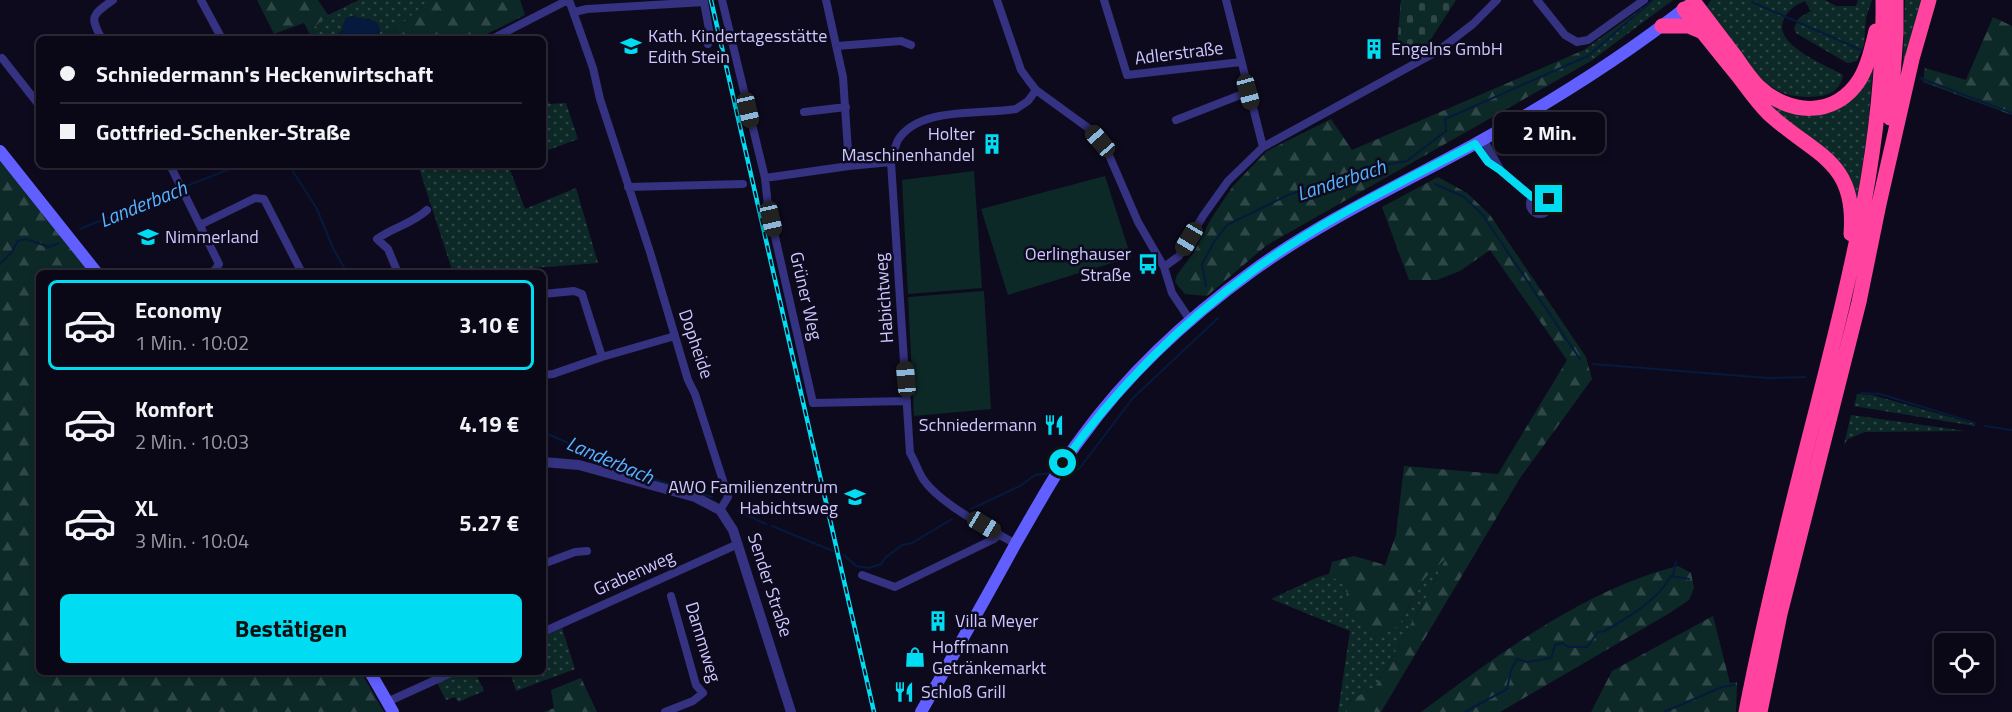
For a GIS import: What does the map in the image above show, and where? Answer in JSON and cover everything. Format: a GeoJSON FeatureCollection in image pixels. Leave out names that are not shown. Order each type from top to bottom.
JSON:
{"type":"FeatureCollection","features":[{"type":"Feature","properties":{"kind":"highway"},"geometry":{"type":"LineString","coordinates":[[1760,712],[1780,614],[1859,302],[1879,204],[1915,49],[1929,0]]}},
{"type":"Feature","properties":{"kind":"highway"},"geometry":{"type":"LineString","coordinates":[[1879,204],[1893,92],[1887,1]]}},
{"type":"Feature","properties":{"kind":"highway"},"geometry":{"type":"LineString","coordinates":[[1691,3],[1756,84],[1781,103],[1810,110],[1824,108],[1839,101],[1859,80],[1867,65],[1887,1]]}},
{"type":"Feature","properties":{"kind":"highway"},"geometry":{"type":"LineString","coordinates":[[1746,712],[1766,611],[1861,226],[1872,154],[1887,1]]}},
{"type":"Feature","properties":{"kind":"highway"},"geometry":{"type":"LineString","coordinates":[[1691,3],[1702,32],[1768,112],[1832,163],[1842,178],[1850,196],[1852,218],[1843,305]]}},
{"type":"Feature","properties":{"kind":"highway"},"geometry":{"type":"LineString","coordinates":[[1662,26],[1689,26],[1702,32]]}},
{"type":"Feature","properties":{"kind":"main road"},"geometry":{"type":"LineString","coordinates":[[921,712],[1063,463],[1096,417],[1129,380],[1190,320],[1255,269],[1300,240],[1380,193],[1553,99],[1662,26],[1691,3]]}},
{"type":"Feature","properties":{"kind":"main road"},"geometry":{"type":"LineString","coordinates":[[0,151],[94,270]]}},
{"type":"Feature","properties":{"kind":"main road"},"geometry":{"type":"LineString","coordinates":[[371,675],[390,707]]}},
{"type":"Feature","properties":{"kind":"street"},"geometry":{"type":"LineString","coordinates":[[100,36],[93,23],[94,16],[97,11],[113,0]]}},
{"type":"Feature","properties":{"kind":"street"},"geometry":{"type":"LineString","coordinates":[[201,0],[220,36]]}},
{"type":"Feature","properties":{"kind":"street"},"geometry":{"type":"LineString","coordinates":[[498,36],[569,0]]}},
{"type":"Feature","properties":{"kind":"street","name":"Dopheide"},"geometry":{"type":"LineString","coordinates":[[569,0],[688,380],[695,394],[726,490],[728,497],[720,510]]}},
{"type":"Feature","properties":{"kind":"street","name":"Grüner Weg"},"geometry":{"type":"LineString","coordinates":[[722,0],[765,178],[768,206],[813,403],[907,401]]}},
{"type":"Feature","properties":{"kind":"street"},"geometry":{"type":"LineString","coordinates":[[826,0],[843,77],[849,166]]}},
{"type":"Feature","properties":{"kind":"street"},"geometry":{"type":"LineString","coordinates":[[997,0],[1022,70],[1036,90],[1090,130],[1105,146],[1138,222],[1164,267],[1172,293],[1190,320]]}},
{"type":"Feature","properties":{"kind":"street","name":"Adlerstraße"},"geometry":{"type":"LineString","coordinates":[[1104,0],[1127,75],[1241,62]]}},
{"type":"Feature","properties":{"kind":"street"},"geometry":{"type":"LineString","coordinates":[[1226,0],[1263,147]]}},
{"type":"Feature","properties":{"kind":"street"},"geometry":{"type":"LineString","coordinates":[[1164,267],[1179,256],[1228,181],[1263,147],[1438,51],[1473,24],[1497,0]]}},
{"type":"Feature","properties":{"kind":"street"},"geometry":{"type":"LineString","coordinates":[[1537,0],[1565,35],[1577,42],[1588,40],[1644,0]]}},
{"type":"Feature","properties":{"kind":"street"},"geometry":{"type":"LineString","coordinates":[[574,12],[587,9],[704,2],[710,34],[708,44]]}},
{"type":"Feature","properties":{"kind":"street"},"geometry":{"type":"LineString","coordinates":[[837,46],[901,41],[911,45]]}},
{"type":"Feature","properties":{"kind":"street"},"geometry":{"type":"LineString","coordinates":[[2,58],[36,101]]}},
{"type":"Feature","properties":{"kind":"street","name":"Habichtweg"},"geometry":{"type":"LineString","coordinates":[[1016,544],[946,501],[924,479],[910,453],[891,162],[898,141],[911,126],[932,117],[1016,109],[1028,101],[1036,90]]}},
{"type":"Feature","properties":{"kind":"street"},"geometry":{"type":"LineString","coordinates":[[1176,120],[1248,92]]}},
{"type":"Feature","properties":{"kind":"street"},"geometry":{"type":"LineString","coordinates":[[804,112],[846,107]]}},
{"type":"Feature","properties":{"kind":"street"},"geometry":{"type":"LineString","coordinates":[[1479,141],[1500,170],[1532,197]]}},
{"type":"Feature","properties":{"kind":"street"},"geometry":{"type":"LineString","coordinates":[[765,178],[891,162]]}},
{"type":"Feature","properties":{"kind":"street"},"geometry":{"type":"LineString","coordinates":[[171,168],[219,264],[215,270]]}},
{"type":"Feature","properties":{"kind":"street"},"geometry":{"type":"LineString","coordinates":[[628,187],[743,184]]}},
{"type":"Feature","properties":{"kind":"street"},"geometry":{"type":"LineString","coordinates":[[200,225],[255,198],[264,199],[300,270]]}},
{"type":"Feature","properties":{"kind":"street"},"geometry":{"type":"LineString","coordinates":[[397,270],[388,249],[377,239],[411,222],[427,210]]}},
{"type":"Feature","properties":{"kind":"street"},"geometry":{"type":"LineString","coordinates":[[546,294],[574,291],[582,294],[602,357]]}},
{"type":"Feature","properties":{"kind":"street"},"geometry":{"type":"LineString","coordinates":[[546,375],[675,336]]}},
{"type":"Feature","properties":{"kind":"street"},"geometry":{"type":"LineString","coordinates":[[546,462],[569,463],[604,471],[695,497],[720,510]]}},
{"type":"Feature","properties":{"kind":"street","name":"Sender Straße"},"geometry":{"type":"LineString","coordinates":[[720,510],[733,530],[738,544],[791,712]]}},
{"type":"Feature","properties":{"kind":"street"},"geometry":{"type":"LineString","coordinates":[[862,575],[895,587],[994,539],[999,534]]}},
{"type":"Feature","properties":{"kind":"street","name":"Grabenweg"},"geometry":{"type":"LineString","coordinates":[[546,631],[738,544]]}},
{"type":"Feature","properties":{"kind":"street"},"geometry":{"type":"LineString","coordinates":[[546,563],[575,552],[587,551]]}},
{"type":"Feature","properties":{"kind":"street","name":"Dammweg"},"geometry":{"type":"LineString","coordinates":[[665,712],[703,693],[696,685],[672,596]]}},
{"type":"Feature","properties":{"kind":"street"},"geometry":{"type":"LineString","coordinates":[[390,707],[448,675]]}},
{"type":"Feature","properties":{"kind":"green space"},"geometry":{"type":"Polygon","coordinates":[[[257,0],[318,0],[328,15],[312,29],[316,36],[310,36],[304,23],[274,34],[257,0]]]}},
{"type":"Feature","properties":{"kind":"green space"},"geometry":{"type":"Polygon","coordinates":[[[359,0],[425,0],[425,4],[388,36],[378,36],[370,19],[352,16],[345,19],[342,31],[336,36],[316,36],[312,29],[328,15],[359,0]]]}},
{"type":"Feature","properties":{"kind":"green space"},"geometry":{"type":"Polygon","coordinates":[[[425,0],[520,0],[525,15],[483,36],[388,36],[425,4],[425,0]]]}},
{"type":"Feature","properties":{"kind":"green space"},"geometry":{"type":"Polygon","coordinates":[[[1401,0],[1456,0],[1422,53],[1397,45],[1401,0]]]}},
{"type":"Feature","properties":{"kind":"green space"},"geometry":{"type":"Polygon","coordinates":[[[1653,0],[1673,0],[1591,61],[1584,50],[1653,0]]]}},
{"type":"Feature","properties":{"kind":"green space"},"geometry":{"type":"Polygon","coordinates":[[[1711,0],[1825,0],[1836,6],[1856,6],[1858,0],[1872,0],[1866,18],[1864,45],[1857,61],[1847,63],[1796,33],[1794,28],[1799,18],[1811,11],[1805,1],[1793,8],[1784,19],[1782,28],[1785,37],[1792,45],[1802,53],[1843,75],[1833,92],[1810,97],[1780,92],[1766,83],[1740,55],[1709,15],[1707,6],[1711,0]]]}},
{"type":"Feature","properties":{"kind":"green space"},"geometry":{"type":"Polygon","coordinates":[[[1905,0],[1925,0],[1906,63],[1903,63],[1905,0]]]}},
{"type":"Feature","properties":{"kind":"green space"},"geometry":{"type":"Polygon","coordinates":[[[1993,17],[2012,26],[2012,115],[1923,82],[1925,68],[1966,80],[1993,17]]]}},
{"type":"Feature","properties":{"kind":"green space"},"geometry":{"type":"Polygon","coordinates":[[[1584,50],[1591,61],[1267,245],[1207,296],[1185,294],[1175,282],[1177,275],[1194,252],[1211,219],[1233,186],[1267,151],[1331,119],[1352,150],[1584,50]]]}},
{"type":"Feature","properties":{"kind":"green space"},"geometry":{"type":"Polygon","coordinates":[[[1873,69],[1867,134],[1857,201],[1771,110],[1746,77],[1819,112],[1873,69]]]}},
{"type":"Feature","properties":{"kind":"green space"},"geometry":{"type":"Polygon","coordinates":[[[546,100],[550,104],[566,103],[578,139],[546,151],[546,100]]]}},
{"type":"Feature","properties":{"kind":"green space"},"geometry":{"type":"Polygon","coordinates":[[[0,157],[87,270],[36,270],[36,675],[363,675],[384,712],[0,712],[0,157]]]}},
{"type":"Feature","properties":{"kind":"green space"},"geometry":{"type":"Polygon","coordinates":[[[419,168],[509,168],[525,209],[576,188],[598,263],[518,270],[452,270],[419,168]]]}},
{"type":"Feature","properties":{"kind":"green space"},"geometry":{"type":"Polygon","coordinates":[[[974,171],[982,288],[908,294],[902,180],[974,171]]]}},
{"type":"Feature","properties":{"kind":"green space"},"geometry":{"type":"Polygon","coordinates":[[[1105,176],[1131,257],[1008,295],[981,209],[1105,176]]]}},
{"type":"Feature","properties":{"kind":"green space"},"geometry":{"type":"Polygon","coordinates":[[[1438,177],[1467,193],[1490,215],[1586,357],[1592,379],[1520,478],[1381,712],[1346,712],[1352,699],[1375,687],[1446,558],[1425,578],[1399,625],[1382,636],[1368,631],[1343,606],[1348,589],[1329,574],[1332,562],[1354,556],[1385,565],[1396,535],[1404,466],[1498,474],[1567,360],[1490,250],[1460,271],[1437,280],[1409,280],[1382,207],[1438,177]]]}},
{"type":"Feature","properties":{"kind":"green space"},"geometry":{"type":"Polygon","coordinates":[[[984,291],[991,409],[914,416],[908,297],[984,291]]]}},
{"type":"Feature","properties":{"kind":"green space"},"geometry":{"type":"Polygon","coordinates":[[[1857,394],[1872,395],[1975,424],[1975,426],[1854,406],[1857,394]]]}},
{"type":"Feature","properties":{"kind":"green space"},"geometry":{"type":"Polygon","coordinates":[[[1851,415],[1966,431],[1865,432],[1848,439],[1844,445],[1851,415]]]}},
{"type":"Feature","properties":{"kind":"green space"},"geometry":{"type":"Polygon","coordinates":[[[1447,556],[1375,687],[1352,699],[1346,712],[1338,712],[1350,631],[1271,599],[1329,574],[1399,625],[1425,578],[1447,556]]]}},
{"type":"Feature","properties":{"kind":"green space"},"geometry":{"type":"Polygon","coordinates":[[[1678,566],[1691,573],[1694,588],[1689,600],[1500,712],[1421,712],[1511,647],[1575,608],[1643,577],[1678,566]]]}},
{"type":"Feature","properties":{"kind":"green space"},"geometry":{"type":"Polygon","coordinates":[[[1713,616],[1730,683],[1737,682],[1736,712],[1591,712],[1612,671],[1713,616]]]}},
{"type":"Feature","properties":{"kind":"green space"},"geometry":{"type":"Polygon","coordinates":[[[562,628],[575,669],[516,691],[511,675],[546,675],[546,636],[562,628]]]}},
{"type":"Feature","properties":{"kind":"green space"},"geometry":{"type":"Polygon","coordinates":[[[456,675],[476,675],[484,691],[458,702],[455,697],[446,700],[437,683],[456,675]]]}},
{"type":"Feature","properties":{"kind":"green space"},"geometry":{"type":"Polygon","coordinates":[[[581,678],[597,712],[544,712],[554,708],[551,690],[581,678]]]}},
{"type":"Feature","properties":{"kind":"water"},"geometry":{"type":"Polygon","coordinates":[[[352,16],[378,23],[380,36],[336,36],[342,31],[345,19],[352,16]]]}},
{"type":"Feature","properties":{"kind":"waterway","name":"Landerbach"},"geometry":{"type":"LineString","coordinates":[[1206,286],[1202,264],[1227,225],[1288,195],[1366,168],[1407,161],[1446,131],[1445,119],[1588,56],[1653,0]]}},
{"type":"Feature","properties":{"kind":"waterway","name":"Landerbach"},"geometry":{"type":"LineString","coordinates":[[1752,2],[1861,50]]}},
{"type":"Feature","properties":{"kind":"waterway","name":"Landerbach"},"geometry":{"type":"LineString","coordinates":[[1920,78],[2012,113]]}},
{"type":"Feature","properties":{"kind":"waterway","name":"Landerbach"},"geometry":{"type":"LineString","coordinates":[[184,187],[232,168]]}},
{"type":"Feature","properties":{"kind":"waterway","name":"Landerbach"},"geometry":{"type":"LineString","coordinates":[[291,168],[317,209],[333,248],[345,270]]}},
{"type":"Feature","properties":{"kind":"waterway"},"geometry":{"type":"LineString","coordinates":[[1435,184],[1464,197],[1482,214],[1580,359]]}},
{"type":"Feature","properties":{"kind":"waterway","name":"Landerbach"},"geometry":{"type":"LineString","coordinates":[[80,229],[178,189]]}},
{"type":"Feature","properties":{"kind":"waterway","name":"Landerbach"},"geometry":{"type":"LineString","coordinates":[[0,264],[11,253],[18,241],[26,239],[49,247],[59,243]]}},
{"type":"Feature","properties":{"kind":"waterway","name":"Landerbach"},"geometry":{"type":"LineString","coordinates":[[1063,471],[1079,469],[1133,398],[1218,318]]}},
{"type":"Feature","properties":{"kind":"waterway"},"geometry":{"type":"LineString","coordinates":[[1593,364],[1768,378],[1805,377]]}},
{"type":"Feature","properties":{"kind":"waterway"},"geometry":{"type":"LineString","coordinates":[[1861,393],[1880,394],[1975,423]]}},
{"type":"Feature","properties":{"kind":"waterway"},"geometry":{"type":"LineString","coordinates":[[1985,426],[2012,430]]}},
{"type":"Feature","properties":{"kind":"waterway","name":"Landerbach"},"geometry":{"type":"LineString","coordinates":[[546,433],[647,477],[712,497]]}},
{"type":"Feature","properties":{"kind":"waterway","name":"Landerbach"},"geometry":{"type":"LineString","coordinates":[[971,509],[1020,486],[1035,475],[1051,473]]}},
{"type":"Feature","properties":{"kind":"waterway","name":"Landerbach"},"geometry":{"type":"LineString","coordinates":[[738,511],[766,524]]}},
{"type":"Feature","properties":{"kind":"waterway","name":"Landerbach"},"geometry":{"type":"LineString","coordinates":[[844,555],[856,566],[869,568],[881,564],[886,557],[902,545],[912,543],[952,519]]}},
{"type":"Feature","properties":{"kind":"waterway","name":"Landerbach"},"geometry":{"type":"LineString","coordinates":[[772,526],[833,551]]}},
{"type":"Feature","properties":{"kind":"waterway"},"geometry":{"type":"LineString","coordinates":[[1673,575],[1676,562]]}},
{"type":"Feature","properties":{"kind":"waterway"},"geometry":{"type":"LineString","coordinates":[[1465,712],[1507,689],[1511,670],[1517,659],[1527,662],[1551,658],[1555,645],[1562,643],[1569,647],[1587,647],[1598,632],[1605,631],[1650,601],[1671,576],[1689,579]]}},
{"type":"Feature","properties":{"kind":"waterway"},"geometry":{"type":"LineString","coordinates":[[1664,712],[1722,687],[1735,685]]}},
{"type":"Feature","properties":{"kind":"railway"},"geometry":{"type":"LineString","coordinates":[[711,0],[874,712]]}},
{"type":"Feature","properties":{"kind":"place","name":"Kath. Kindertagesstätte Edith Stein"},"geometry":{"type":"Point","coordinates":[631,46]}},
{"type":"Feature","properties":{"kind":"place","name":"Engelns GmbH"},"geometry":{"type":"Point","coordinates":[1374,49]}},
{"type":"Feature","properties":{"kind":"place","name":"Holter Maschinenhandel"},"geometry":{"type":"Point","coordinates":[992,144]}},
{"type":"Feature","properties":{"kind":"place","name":"Nimmerland"},"geometry":{"type":"Point","coordinates":[148,237]}},
{"type":"Feature","properties":{"kind":"place","name":"Oerlinghauser Straße"},"geometry":{"type":"Point","coordinates":[1148,264]}},
{"type":"Feature","properties":{"kind":"place","name":"Schniedermann"},"geometry":{"type":"Point","coordinates":[1054,425]}},
{"type":"Feature","properties":{"kind":"place","name":"AWO Familienzentrum Habichtsweg"},"geometry":{"type":"Point","coordinates":[855,497]}},
{"type":"Feature","properties":{"kind":"place","name":"Villa Meyer"},"geometry":{"type":"Point","coordinates":[938,621]}},
{"type":"Feature","properties":{"kind":"place","name":"Hoffmann Getränkemarkt"},"geometry":{"type":"Point","coordinates":[915,657]}},
{"type":"Feature","properties":{"kind":"place","name":"Schloß Grill"},"geometry":{"type":"Point","coordinates":[904,692]}},
{"type":"Feature","properties":{"kind":"route"},"geometry":{"type":"LineString","coordinates":[[1063,463],[1106,405],[1190,320],[1255,269],[1380,193],[1475,144],[1488,162],[1532,197],[1541,194],[1549,199]]}}]}
